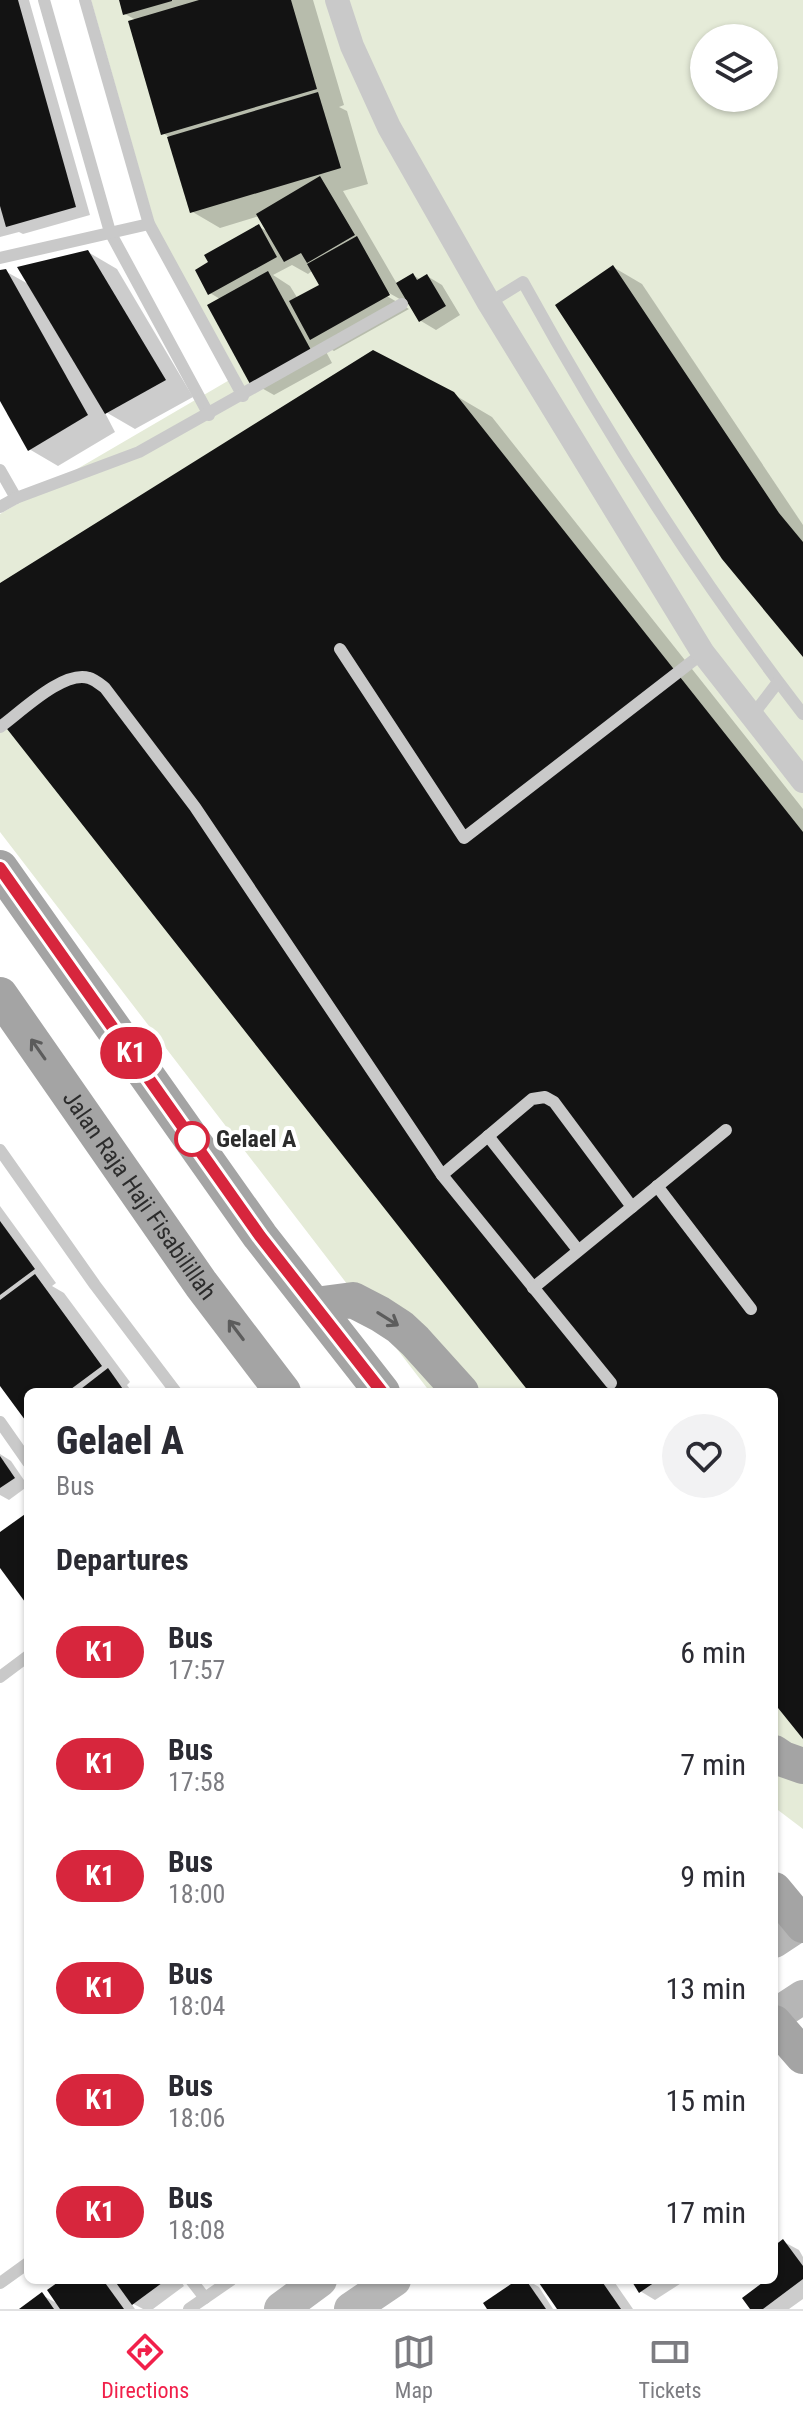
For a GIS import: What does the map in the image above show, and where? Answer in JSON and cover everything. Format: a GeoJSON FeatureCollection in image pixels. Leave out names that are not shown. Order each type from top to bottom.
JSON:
{"type":"FeatureCollection","features":[{"type":"Feature","properties":{"kind":"main road"},"geometry":{"type":"LineString","coordinates":[[0,868],[260,1236],[379,1388]]}},
{"type":"Feature","properties":{"kind":"main road","name":"Jalan Raja Haji Fisabilillah"},"geometry":{"type":"LineString","coordinates":[[0,995],[201,1284],[280,1388]]}},
{"type":"Feature","properties":{"kind":"main road"},"geometry":{"type":"LineString","coordinates":[[315,1305],[353,1300],[380,1314],[415,1341],[457,1388]]}},
{"type":"Feature","properties":{"kind":"main road"},"geometry":{"type":"LineString","coordinates":[[778,1756],[803,1766]]}},
{"type":"Feature","properties":{"kind":"main road"},"geometry":{"type":"LineString","coordinates":[[778,1897],[795,1928]]}},
{"type":"Feature","properties":{"kind":"main road"},"geometry":{"type":"LineString","coordinates":[[778,2013],[803,1997]]}},
{"type":"Feature","properties":{"kind":"main road"},"geometry":{"type":"LineString","coordinates":[[778,2028],[803,2056]]}},
{"type":"Feature","properties":{"kind":"main road"},"geometry":{"type":"LineString","coordinates":[[281,2309],[315,2284]]}},
{"type":"Feature","properties":{"kind":"main road"},"geometry":{"type":"LineString","coordinates":[[351,2309],[388,2284]]}},
{"type":"Feature","properties":{"kind":"street"},"geometry":{"type":"LineString","coordinates":[[337,0],[352,46],[389,127],[489,303],[703,653],[803,781]]}},
{"type":"Feature","properties":{"kind":"lane"},"geometry":{"type":"LineString","coordinates":[[44,0],[110,232],[209,415]]}},
{"type":"Feature","properties":{"kind":"lane"},"geometry":{"type":"LineString","coordinates":[[85,0],[149,224],[243,396]]}},
{"type":"Feature","properties":{"kind":"lane"},"geometry":{"type":"LineString","coordinates":[[0,258],[149,224]]}},
{"type":"Feature","properties":{"kind":"lane"},"geometry":{"type":"LineString","coordinates":[[489,303],[523,282],[566,360],[657,510],[803,714]]}},
{"type":"Feature","properties":{"kind":"lane"},"geometry":{"type":"LineString","coordinates":[[0,507],[16,498],[139,452],[402,304]]}},
{"type":"Feature","properties":{"kind":"lane"},"geometry":{"type":"LineString","coordinates":[[0,470],[16,498]]}},
{"type":"Feature","properties":{"kind":"lane"},"geometry":{"type":"LineString","coordinates":[[340,649],[464,838],[703,653]]}},
{"type":"Feature","properties":{"kind":"lane"},"geometry":{"type":"LineString","coordinates":[[0,727],[71,677],[90,678],[105,688],[195,807],[442,1175],[611,1383]]}},
{"type":"Feature","properties":{"kind":"lane"},"geometry":{"type":"LineString","coordinates":[[752,716],[778,682]]}},
{"type":"Feature","properties":{"kind":"lane"},"geometry":{"type":"LineString","coordinates":[[442,1175],[532,1099],[545,1097],[554,1102],[632,1207]]}},
{"type":"Feature","properties":{"kind":"lane"},"geometry":{"type":"LineString","coordinates":[[533,1288],[726,1130]]}},
{"type":"Feature","properties":{"kind":"lane"},"geometry":{"type":"LineString","coordinates":[[488,1136],[578,1250]]}},
{"type":"Feature","properties":{"kind":"lane"},"geometry":{"type":"LineString","coordinates":[[0,1150],[95,1285],[173,1388]]}},
{"type":"Feature","properties":{"kind":"lane"},"geometry":{"type":"LineString","coordinates":[[657,1186],[751,1309]]}},
{"type":"Feature","properties":{"kind":"lane"},"geometry":{"type":"LineString","coordinates":[[0,1422],[24,1456]]}},
{"type":"Feature","properties":{"kind":"lane"},"geometry":{"type":"LineString","coordinates":[[0,1677],[24,1659]]}},
{"type":"Feature","properties":{"kind":"lane"},"geometry":{"type":"LineString","coordinates":[[0,2283],[24,2266]]}},
{"type":"Feature","properties":{"kind":"lane"},"geometry":{"type":"LineString","coordinates":[[194,2284],[205,2298]]}},
{"type":"Feature","properties":{"kind":"lane"},"geometry":{"type":"LineString","coordinates":[[189,2309],[225,2284]]}},
{"type":"Feature","properties":{"kind":"green space"},"geometry":{"type":"Polygon","coordinates":[[[91,0],[803,0],[803,1829],[778,1810],[778,1388],[427,1388],[0,832],[0,514],[238,375],[155,225],[91,0]]]}},
{"type":"Feature","properties":{"kind":"building"},"geometry":{"type":"Polygon","coordinates":[[[0,0],[18,0],[76,207],[6,227],[0,206],[0,0]]]}},
{"type":"Feature","properties":{"kind":"building"},"geometry":{"type":"Polygon","coordinates":[[[119,0],[172,0],[172,1],[123,15],[119,0]]]}},
{"type":"Feature","properties":{"kind":"building"},"geometry":{"type":"Polygon","coordinates":[[[199,0],[291,0],[317,89],[161,135],[128,21],[199,0]]]}},
{"type":"Feature","properties":{"kind":"building"},"geometry":{"type":"Polygon","coordinates":[[[318,92],[341,168],[190,213],[167,137],[318,92]]]}},
{"type":"Feature","properties":{"kind":"building"},"geometry":{"type":"Polygon","coordinates":[[[320,176],[355,235],[307,263],[301,253],[284,262],[256,214],[320,176]]]}},
{"type":"Feature","properties":{"kind":"building"},"geometry":{"type":"Polygon","coordinates":[[[259,224],[277,257],[208,295],[195,270],[208,262],[204,255],[259,224]]]}},
{"type":"Feature","properties":{"kind":"building"},"geometry":{"type":"Polygon","coordinates":[[[357,236],[390,295],[310,340],[289,301],[319,285],[307,264],[357,236]]]}},
{"type":"Feature","properties":{"kind":"building"},"geometry":{"type":"Polygon","coordinates":[[[88,250],[166,380],[105,414],[17,267],[88,250]]]}},
{"type":"Feature","properties":{"kind":"building"},"geometry":{"type":"Polygon","coordinates":[[[613,265],[779,513],[803,542],[803,657],[722,559],[555,305],[613,265]]]}},
{"type":"Feature","properties":{"kind":"building"},"geometry":{"type":"Polygon","coordinates":[[[6,269],[88,415],[28,451],[0,401],[0,270],[6,269]]]}},
{"type":"Feature","properties":{"kind":"building"},"geometry":{"type":"Polygon","coordinates":[[[268,271],[311,350],[250,384],[207,305],[268,271]]]}},
{"type":"Feature","properties":{"kind":"building"},"geometry":{"type":"Polygon","coordinates":[[[413,273],[417,280],[427,274],[446,306],[419,322],[396,283],[413,273]]]}},
{"type":"Feature","properties":{"kind":"building"},"geometry":{"type":"Polygon","coordinates":[[[373,350],[454,392],[803,832],[803,1739],[778,1708],[778,1388],[526,1388],[0,720],[0,583],[373,350]]]}},
{"type":"Feature","properties":{"kind":"building"},"geometry":{"type":"Polygon","coordinates":[[[0,1221],[35,1269],[0,1295],[0,1221]]]}},
{"type":"Feature","properties":{"kind":"building"},"geometry":{"type":"Polygon","coordinates":[[[35,1274],[102,1366],[72,1388],[24,1388],[24,1419],[0,1386],[0,1300],[35,1274]]]}},
{"type":"Feature","properties":{"kind":"building"},"geometry":{"type":"Polygon","coordinates":[[[108,1368],[122,1388],[82,1388],[108,1368]]]}},
{"type":"Feature","properties":{"kind":"building"},"geometry":{"type":"Polygon","coordinates":[[[0,1456],[15,1478],[0,1488],[0,1456]]]}},
{"type":"Feature","properties":{"kind":"building"},"geometry":{"type":"Polygon","coordinates":[[[24,1515],[24,1601],[0,1568],[0,1532],[24,1515]]]}},
{"type":"Feature","properties":{"kind":"building"},"geometry":{"type":"Polygon","coordinates":[[[783,2239],[803,2266],[803,2279],[763,2309],[750,2309],[742,2298],[761,2284],[778,2284],[778,2243],[783,2239]]]}},
{"type":"Feature","properties":{"kind":"building"},"geometry":{"type":"Polygon","coordinates":[[[55,2284],[106,2284],[124,2309],[60,2309],[47,2290],[55,2284]]]}},
{"type":"Feature","properties":{"kind":"building"},"geometry":{"type":"Polygon","coordinates":[[[117,2284],[161,2284],[132,2305],[117,2284]]]}},
{"type":"Feature","properties":{"kind":"building"},"geometry":{"type":"Polygon","coordinates":[[[511,2284],[529,2284],[546,2309],[487,2309],[483,2303],[511,2284]]]}},
{"type":"Feature","properties":{"kind":"building"},"geometry":{"type":"Polygon","coordinates":[[[540,2284],[604,2284],[621,2309],[557,2309],[540,2284]]]}},
{"type":"Feature","properties":{"kind":"building"},"geometry":{"type":"Polygon","coordinates":[[[633,2284],[652,2284],[639,2293],[633,2284]]]}},
{"type":"Feature","properties":{"kind":"building"},"geometry":{"type":"Polygon","coordinates":[[[42,2292],[54,2309],[19,2309],[42,2292]]]}},
{"type":"Feature","properties":{"kind":"bus line","name":"K1"},"geometry":{"type":"LineString","coordinates":[[0,868],[260,1236],[379,1388]]}},
{"type":"Feature","properties":{"kind":"place","name":"Gelael A"},"geometry":{"type":"Point","coordinates":[192,1139]}}]}
